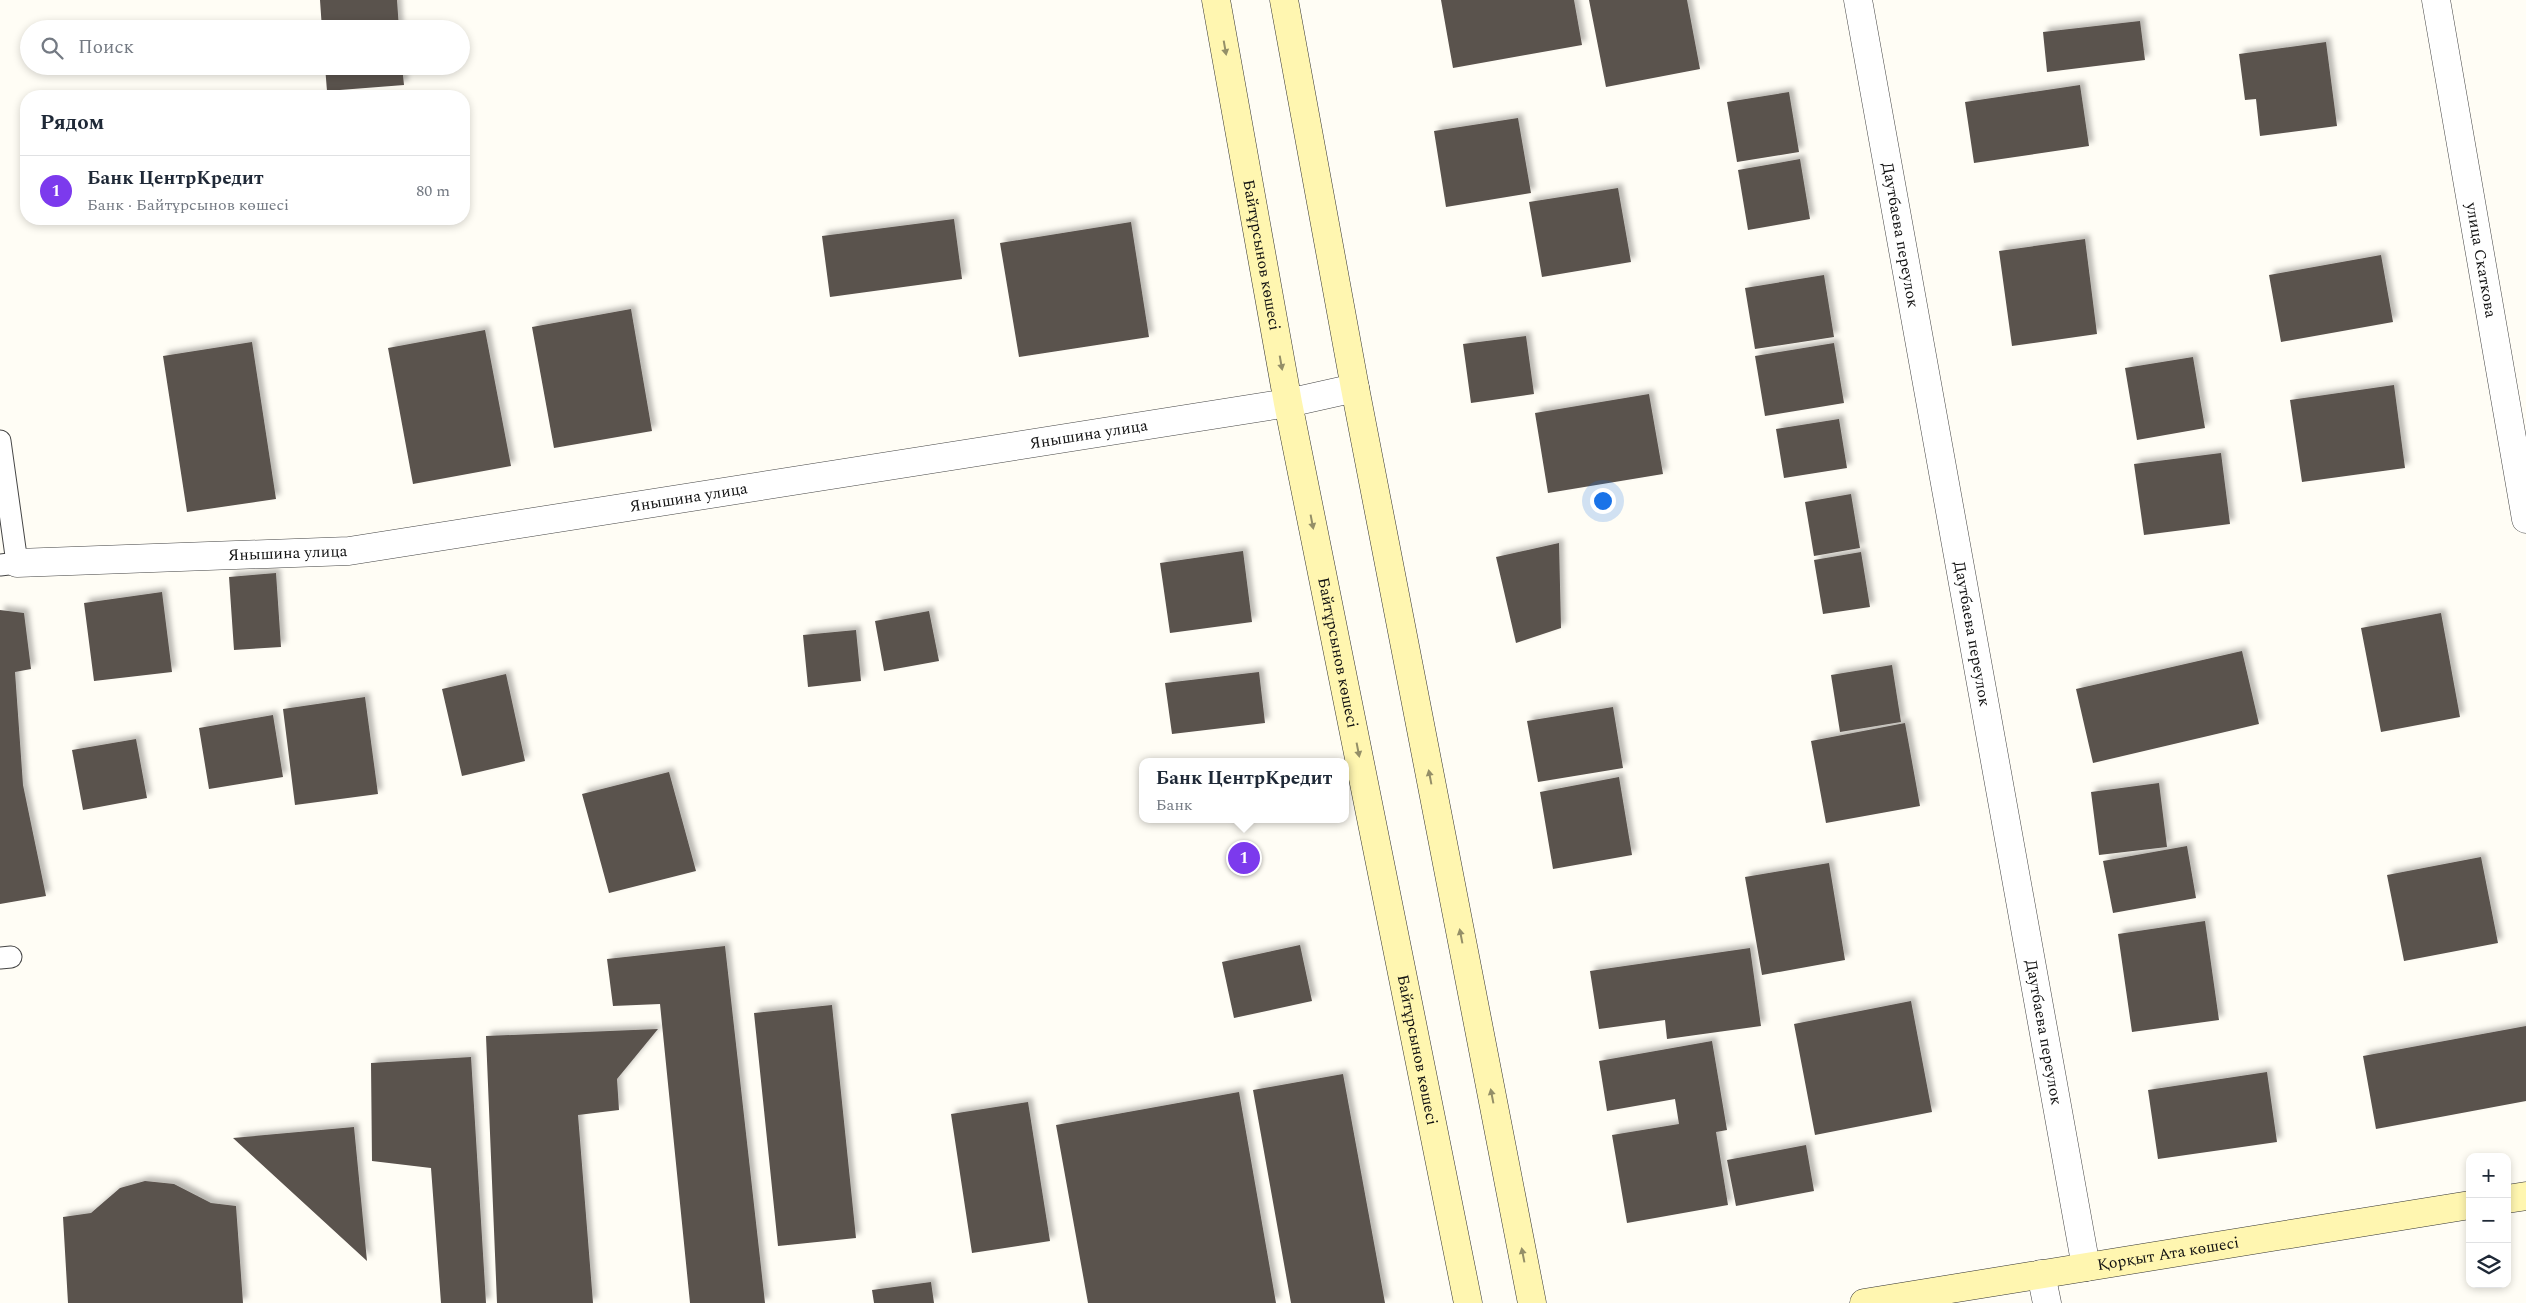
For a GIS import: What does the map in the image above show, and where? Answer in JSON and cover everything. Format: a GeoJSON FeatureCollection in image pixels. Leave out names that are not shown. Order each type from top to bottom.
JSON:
{"type":"FeatureCollection","features":[{"type":"Feature","properties":{"kind":"main road","name":"Байтұрсынов көшесі"},"geometry":{"type":"LineString","coordinates":[[1216,0],[1288,402],[1468,1303]]}},
{"type":"Feature","properties":{"kind":"main road"},"geometry":{"type":"LineString","coordinates":[[1284,0],[1355,388],[1532,1303]]}},
{"type":"Feature","properties":{"kind":"main road"},"geometry":{"type":"LineString","coordinates":[[2511,1198],[2526,1196]]}},
{"type":"Feature","properties":{"kind":"main road","name":"Қорқыт Ата көшесі"},"geometry":{"type":"LineString","coordinates":[[1864,1303],[2466,1206]]}},
{"type":"Feature","properties":{"kind":"street","name":"Даутбаева переулок"},"geometry":{"type":"LineString","coordinates":[[1858,0],[2086,1267]]}},
{"type":"Feature","properties":{"kind":"street","name":"улица Скаткова"},"geometry":{"type":"LineString","coordinates":[[2436,0],[2526,519]]}},
{"type":"Feature","properties":{"kind":"street","name":"Янышина улица"},"geometry":{"type":"LineString","coordinates":[[9,564],[349,552],[1288,402],[1355,388]]}},
{"type":"Feature","properties":{"kind":"street"},"geometry":{"type":"LineString","coordinates":[[2041,1274],[2047,1303]]}},
{"type":"Feature","properties":{"kind":"lane"},"geometry":{"type":"LineString","coordinates":[[0,440],[9,564]]}},
{"type":"Feature","properties":{"kind":"building"},"geometry":{"type":"Polygon","coordinates":[[[320,0],[397,0],[398,20],[321,20],[320,0]]]}},
{"type":"Feature","properties":{"kind":"building"},"geometry":{"type":"Polygon","coordinates":[[[1441,0],[1574,0],[1582,45],[1453,68],[1441,0]]]}},
{"type":"Feature","properties":{"kind":"building"},"geometry":{"type":"Polygon","coordinates":[[[1589,0],[1687,0],[1700,69],[1606,87],[1589,0]]]}},
{"type":"Feature","properties":{"kind":"building"},"geometry":{"type":"Polygon","coordinates":[[[2140,21],[2145,60],[2047,72],[2043,32],[2140,21]]]}},
{"type":"Feature","properties":{"kind":"building"},"geometry":{"type":"Polygon","coordinates":[[[2326,42],[2337,126],[2260,136],[2256,99],[2245,100],[2239,54],[2326,42]]]}},
{"type":"Feature","properties":{"kind":"building"},"geometry":{"type":"Polygon","coordinates":[[[326,75],[403,75],[404,85],[327,90],[326,75]]]}},
{"type":"Feature","properties":{"kind":"building"},"geometry":{"type":"Polygon","coordinates":[[[2080,85],[2089,146],[1974,163],[1965,102],[2080,85]]]}},
{"type":"Feature","properties":{"kind":"building"},"geometry":{"type":"Polygon","coordinates":[[[1789,92],[1799,152],[1737,162],[1727,102],[1789,92]]]}},
{"type":"Feature","properties":{"kind":"building"},"geometry":{"type":"Polygon","coordinates":[[[1518,118],[1531,193],[1446,207],[1434,131],[1518,118]]]}},
{"type":"Feature","properties":{"kind":"building"},"geometry":{"type":"Polygon","coordinates":[[[1800,159],[1810,219],[1748,230],[1738,170],[1800,159]]]}},
{"type":"Feature","properties":{"kind":"building"},"geometry":{"type":"Polygon","coordinates":[[[1618,188],[1631,262],[1542,277],[1529,202],[1618,188]]]}},
{"type":"Feature","properties":{"kind":"building"},"geometry":{"type":"Polygon","coordinates":[[[954,219],[962,279],[830,297],[822,236],[954,219]]]}},
{"type":"Feature","properties":{"kind":"building"},"geometry":{"type":"Polygon","coordinates":[[[1131,222],[1149,337],[1019,357],[1000,243],[1131,222]]]}},
{"type":"Feature","properties":{"kind":"building"},"geometry":{"type":"Polygon","coordinates":[[[2085,239],[2097,334],[2012,346],[1999,251],[2085,239]]]}},
{"type":"Feature","properties":{"kind":"building"},"geometry":{"type":"Polygon","coordinates":[[[2381,255],[2393,322],[2281,342],[2269,275],[2381,255]]]}},
{"type":"Feature","properties":{"kind":"building"},"geometry":{"type":"Polygon","coordinates":[[[1824,275],[1834,337],[1755,349],[1745,288],[1824,275]]]}},
{"type":"Feature","properties":{"kind":"building"},"geometry":{"type":"Polygon","coordinates":[[[631,309],[652,431],[554,448],[532,327],[631,309]]]}},
{"type":"Feature","properties":{"kind":"building"},"geometry":{"type":"Polygon","coordinates":[[[485,330],[511,466],[413,484],[388,348],[485,330]]]}},
{"type":"Feature","properties":{"kind":"building"},"geometry":{"type":"Polygon","coordinates":[[[1526,336],[1534,394],[1471,403],[1463,344],[1526,336]]]}},
{"type":"Feature","properties":{"kind":"building"},"geometry":{"type":"Polygon","coordinates":[[[252,342],[276,499],[187,512],[163,356],[252,342]]]}},
{"type":"Feature","properties":{"kind":"building"},"geometry":{"type":"Polygon","coordinates":[[[1834,343],[1844,403],[1765,416],[1755,356],[1834,343]]]}},
{"type":"Feature","properties":{"kind":"building"},"geometry":{"type":"Polygon","coordinates":[[[2193,357],[2205,428],[2137,440],[2125,368],[2193,357]]]}},
{"type":"Feature","properties":{"kind":"building"},"geometry":{"type":"Polygon","coordinates":[[[2394,385],[2405,468],[2302,482],[2290,400],[2394,385]]]}},
{"type":"Feature","properties":{"kind":"building"},"geometry":{"type":"Polygon","coordinates":[[[1649,394],[1663,474],[1548,493],[1535,413],[1649,394]]]}},
{"type":"Feature","properties":{"kind":"building"},"geometry":{"type":"Polygon","coordinates":[[[1839,419],[1847,468],[1784,478],[1776,429],[1839,419]]]}},
{"type":"Feature","properties":{"kind":"building"},"geometry":{"type":"Polygon","coordinates":[[[2221,453],[2230,524],[2144,535],[2134,464],[2221,453]]]}},
{"type":"Feature","properties":{"kind":"building"},"geometry":{"type":"Polygon","coordinates":[[[1851,494],[1860,548],[1814,556],[1805,502],[1851,494]]]}},
{"type":"Feature","properties":{"kind":"building"},"geometry":{"type":"Polygon","coordinates":[[[1559,543],[1561,628],[1516,643],[1496,557],[1559,543]]]}},
{"type":"Feature","properties":{"kind":"building"},"geometry":{"type":"Polygon","coordinates":[[[1243,551],[1252,622],[1170,633],[1160,563],[1243,551]]]}},
{"type":"Feature","properties":{"kind":"building"},"geometry":{"type":"Polygon","coordinates":[[[1861,552],[1870,607],[1823,614],[1814,560],[1861,552]]]}},
{"type":"Feature","properties":{"kind":"building"},"geometry":{"type":"Polygon","coordinates":[[[276,573],[281,647],[234,650],[229,577],[276,573]]]}},
{"type":"Feature","properties":{"kind":"building"},"geometry":{"type":"Polygon","coordinates":[[[162,592],[172,672],[94,681],[84,603],[162,592]]]}},
{"type":"Feature","properties":{"kind":"building"},"geometry":{"type":"Polygon","coordinates":[[[0,610],[24,613],[31,669],[15,672],[23,785],[46,896],[0,904],[0,610]]]}},
{"type":"Feature","properties":{"kind":"building"},"geometry":{"type":"Polygon","coordinates":[[[929,611],[939,661],[884,671],[875,621],[929,611]]]}},
{"type":"Feature","properties":{"kind":"building"},"geometry":{"type":"Polygon","coordinates":[[[2441,613],[2460,717],[2381,732],[2361,628],[2441,613]]]}},
{"type":"Feature","properties":{"kind":"building"},"geometry":{"type":"Polygon","coordinates":[[[856,630],[861,681],[808,687],[803,635],[856,630]]]}},
{"type":"Feature","properties":{"kind":"building"},"geometry":{"type":"Polygon","coordinates":[[[2242,651],[2259,724],[2093,763],[2076,689],[2242,651]]]}},
{"type":"Feature","properties":{"kind":"building"},"geometry":{"type":"Polygon","coordinates":[[[1892,665],[1901,722],[1840,732],[1831,675],[1892,665]]]}},
{"type":"Feature","properties":{"kind":"building"},"geometry":{"type":"Polygon","coordinates":[[[1259,672],[1265,723],[1172,734],[1165,683],[1259,672]]]}},
{"type":"Feature","properties":{"kind":"building"},"geometry":{"type":"Polygon","coordinates":[[[506,674],[525,761],[462,776],[442,689],[506,674]]]}},
{"type":"Feature","properties":{"kind":"building"},"geometry":{"type":"Polygon","coordinates":[[[365,697],[378,794],[295,805],[283,709],[365,697]]]}},
{"type":"Feature","properties":{"kind":"building"},"geometry":{"type":"Polygon","coordinates":[[[1613,707],[1623,768],[1538,782],[1527,721],[1613,707]]]}},
{"type":"Feature","properties":{"kind":"building"},"geometry":{"type":"Polygon","coordinates":[[[273,715],[283,777],[209,789],[199,728],[273,715]]]}},
{"type":"Feature","properties":{"kind":"building"},"geometry":{"type":"Polygon","coordinates":[[[1905,723],[1920,806],[1826,823],[1811,741],[1905,723]]]}},
{"type":"Feature","properties":{"kind":"building"},"geometry":{"type":"Polygon","coordinates":[[[136,739],[147,798],[83,810],[72,750],[136,739]]]}},
{"type":"Feature","properties":{"kind":"building"},"geometry":{"type":"Polygon","coordinates":[[[669,772],[696,871],[609,893],[582,794],[669,772]]]}},
{"type":"Feature","properties":{"kind":"building"},"geometry":{"type":"Polygon","coordinates":[[[1619,777],[1632,855],[1553,869],[1540,792],[1619,777]]]}},
{"type":"Feature","properties":{"kind":"building"},"geometry":{"type":"Polygon","coordinates":[[[2159,783],[2167,847],[2099,855],[2091,792],[2159,783]]]}},
{"type":"Feature","properties":{"kind":"building"},"geometry":{"type":"Polygon","coordinates":[[[2187,846],[2196,898],[2113,913],[2103,861],[2187,846]]]}},
{"type":"Feature","properties":{"kind":"building"},"geometry":{"type":"Polygon","coordinates":[[[2481,857],[2498,943],[2404,961],[2387,875],[2481,857]]]}},
{"type":"Feature","properties":{"kind":"building"},"geometry":{"type":"Polygon","coordinates":[[[1829,863],[1845,960],[1762,975],[1745,877],[1829,863]]]}},
{"type":"Feature","properties":{"kind":"building"},"geometry":{"type":"Polygon","coordinates":[[[2205,921],[2219,1020],[2132,1032],[2118,934],[2205,921]]]}},
{"type":"Feature","properties":{"kind":"building"},"geometry":{"type":"Polygon","coordinates":[[[1300,945],[1312,1001],[1234,1018],[1222,962],[1300,945]]]}},
{"type":"Feature","properties":{"kind":"building"},"geometry":{"type":"Polygon","coordinates":[[[725,946],[765,1303],[690,1303],[660,1004],[613,1006],[607,959],[725,946]]]}},
{"type":"Feature","properties":{"kind":"building"},"geometry":{"type":"Polygon","coordinates":[[[1750,948],[1761,1026],[1667,1039],[1665,1020],[1599,1029],[1590,971],[1750,948]]]}},
{"type":"Feature","properties":{"kind":"building"},"geometry":{"type":"Polygon","coordinates":[[[1911,1001],[1932,1112],[1815,1135],[1794,1024],[1911,1001]]]}},
{"type":"Feature","properties":{"kind":"building"},"geometry":{"type":"Polygon","coordinates":[[[832,1005],[856,1238],[778,1246],[754,1013],[832,1005]]]}},
{"type":"Feature","properties":{"kind":"building"},"geometry":{"type":"Polygon","coordinates":[[[2526,1026],[2526,1101],[2376,1129],[2363,1056],[2526,1026]]]}},
{"type":"Feature","properties":{"kind":"building"},"geometry":{"type":"Polygon","coordinates":[[[658,1029],[617,1079],[619,1110],[578,1115],[593,1303],[497,1303],[486,1036],[658,1029]]]}},
{"type":"Feature","properties":{"kind":"building"},"geometry":{"type":"Polygon","coordinates":[[[1712,1041],[1727,1130],[1716,1132],[1728,1205],[1627,1223],[1612,1135],[1679,1124],[1675,1099],[1607,1111],[1599,1061],[1712,1041]]]}},
{"type":"Feature","properties":{"kind":"building"},"geometry":{"type":"Polygon","coordinates":[[[471,1057],[486,1303],[441,1303],[431,1168],[372,1161],[371,1063],[471,1057]]]}},
{"type":"Feature","properties":{"kind":"building"},"geometry":{"type":"Polygon","coordinates":[[[2267,1072],[2277,1142],[2158,1159],[2148,1090],[2267,1072]]]}},
{"type":"Feature","properties":{"kind":"building"},"geometry":{"type":"Polygon","coordinates":[[[1343,1074],[1385,1303],[1291,1303],[1253,1090],[1343,1074]]]}},
{"type":"Feature","properties":{"kind":"building"},"geometry":{"type":"Polygon","coordinates":[[[1239,1092],[1276,1303],[1088,1303],[1056,1125],[1239,1092]]]}},
{"type":"Feature","properties":{"kind":"building"},"geometry":{"type":"Polygon","coordinates":[[[1028,1102],[1050,1241],[972,1253],[951,1114],[1028,1102]]]}},
{"type":"Feature","properties":{"kind":"building"},"geometry":{"type":"Polygon","coordinates":[[[354,1127],[367,1261],[233,1138],[354,1127]]]}},
{"type":"Feature","properties":{"kind":"building"},"geometry":{"type":"Polygon","coordinates":[[[1806,1145],[1814,1191],[1736,1206],[1727,1160],[1806,1145]]]}},
{"type":"Feature","properties":{"kind":"building"},"geometry":{"type":"Polygon","coordinates":[[[145,1181],[174,1184],[211,1203],[236,1206],[243,1303],[68,1303],[63,1217],[91,1213],[120,1188],[145,1181]]]}},
{"type":"Feature","properties":{"kind":"building"},"geometry":{"type":"Polygon","coordinates":[[[931,1282],[934,1303],[874,1303],[872,1290],[931,1282]]]}},
{"type":"Feature","properties":{"kind":"place","name":"Банк ЦентрКредит"},"geometry":{"type":"Point","coordinates":[1244,858]}}]}
